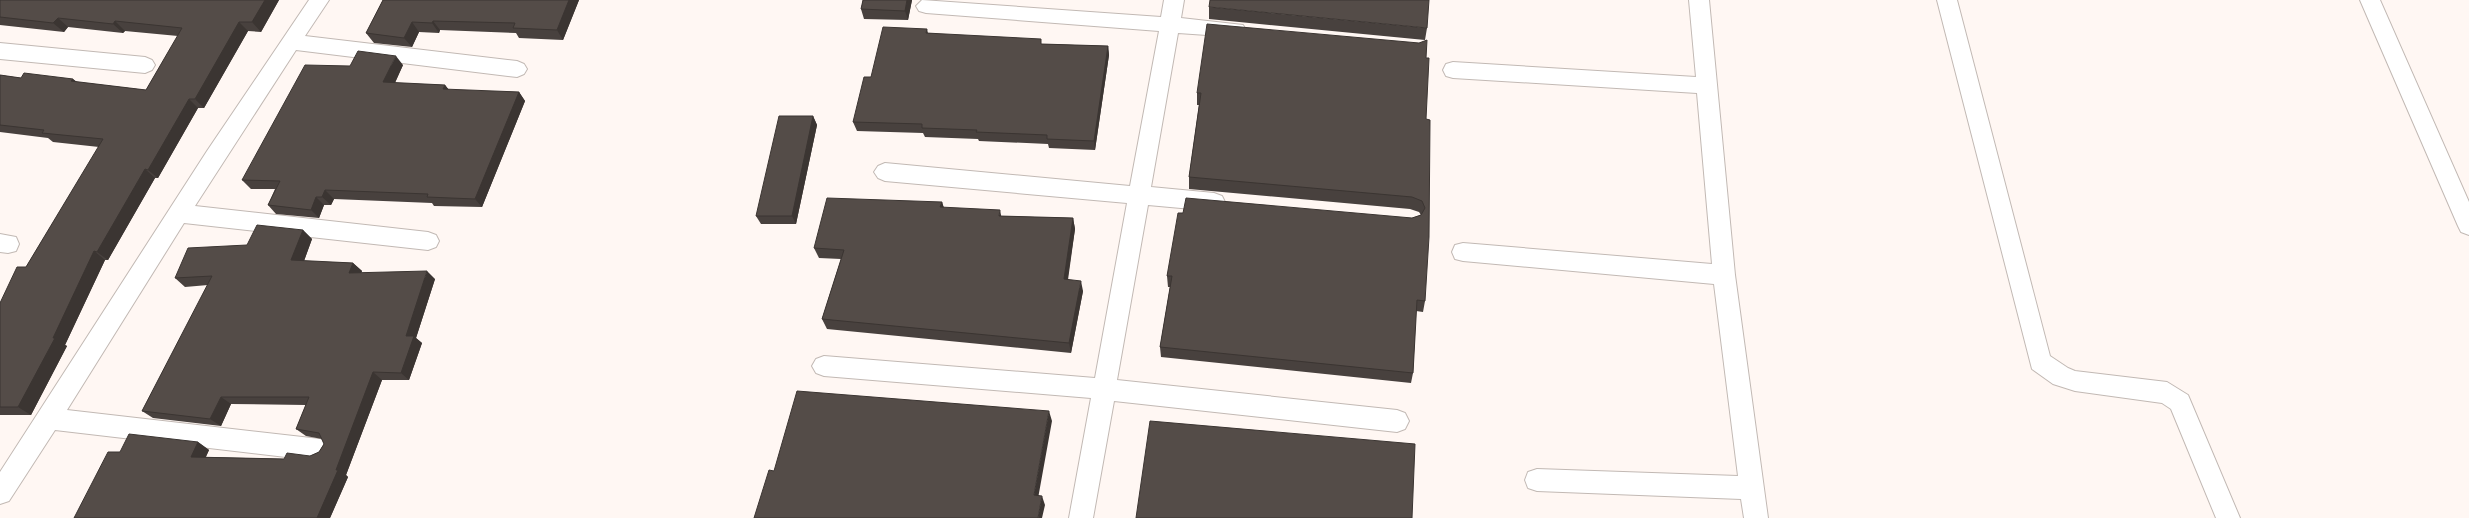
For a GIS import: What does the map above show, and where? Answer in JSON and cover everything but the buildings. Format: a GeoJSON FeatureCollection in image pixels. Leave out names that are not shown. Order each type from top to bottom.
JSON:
{"type":"FeatureCollection","features":[{"type":"Feature","properties":{"kind":"street"},"geometry":{"type":"LineString","coordinates":[[0,493],[49,419],[179,213],[319,0]]}},
{"type":"Feature","properties":{"kind":"street"},"geometry":{"type":"LineString","coordinates":[[1081,518],[1174,0]]}},
{"type":"Feature","properties":{"kind":"street"},"geometry":{"type":"LineString","coordinates":[[1699,0],[1724,275],[1756,518]]}},
{"type":"Feature","properties":{"kind":"street"},"geometry":{"type":"LineString","coordinates":[[1947,0],[2040,362],[2061,377],[2075,381],[2167,393],[2174,396],[2180,402],[2189,421],[2228,518]]}},
{"type":"Feature","properties":{"kind":"street"},"geometry":{"type":"LineString","coordinates":[[2370,0],[2469,226]]}},
{"type":"Feature","properties":{"kind":"street"},"geometry":{"type":"LineString","coordinates":[[926,6],[1169,24],[1254,32]]}},
{"type":"Feature","properties":{"kind":"street"},"geometry":{"type":"LineString","coordinates":[[292,42],[517,69]]}},
{"type":"Feature","properties":{"kind":"street"},"geometry":{"type":"LineString","coordinates":[[0,51],[145,65]]}},
{"type":"Feature","properties":{"kind":"street"},"geometry":{"type":"LineString","coordinates":[[1453,70],[1707,86]]}},
{"type":"Feature","properties":{"kind":"street"},"geometry":{"type":"LineString","coordinates":[[885,172],[1232,204]]}},
{"type":"Feature","properties":{"kind":"street"},"geometry":{"type":"LineString","coordinates":[[179,213],[428,241]]}},
{"type":"Feature","properties":{"kind":"street"},"geometry":{"type":"LineString","coordinates":[[1463,252],[1724,275]]}},
{"type":"Feature","properties":{"kind":"street"},"geometry":{"type":"LineString","coordinates":[[824,366],[1104,389],[1397,421]]}},
{"type":"Feature","properties":{"kind":"street"},"geometry":{"type":"LineString","coordinates":[[49,419],[320,450]]}},
{"type":"Feature","properties":{"kind":"street"},"geometry":{"type":"LineString","coordinates":[[1537,480],[1753,488]]}}]}
